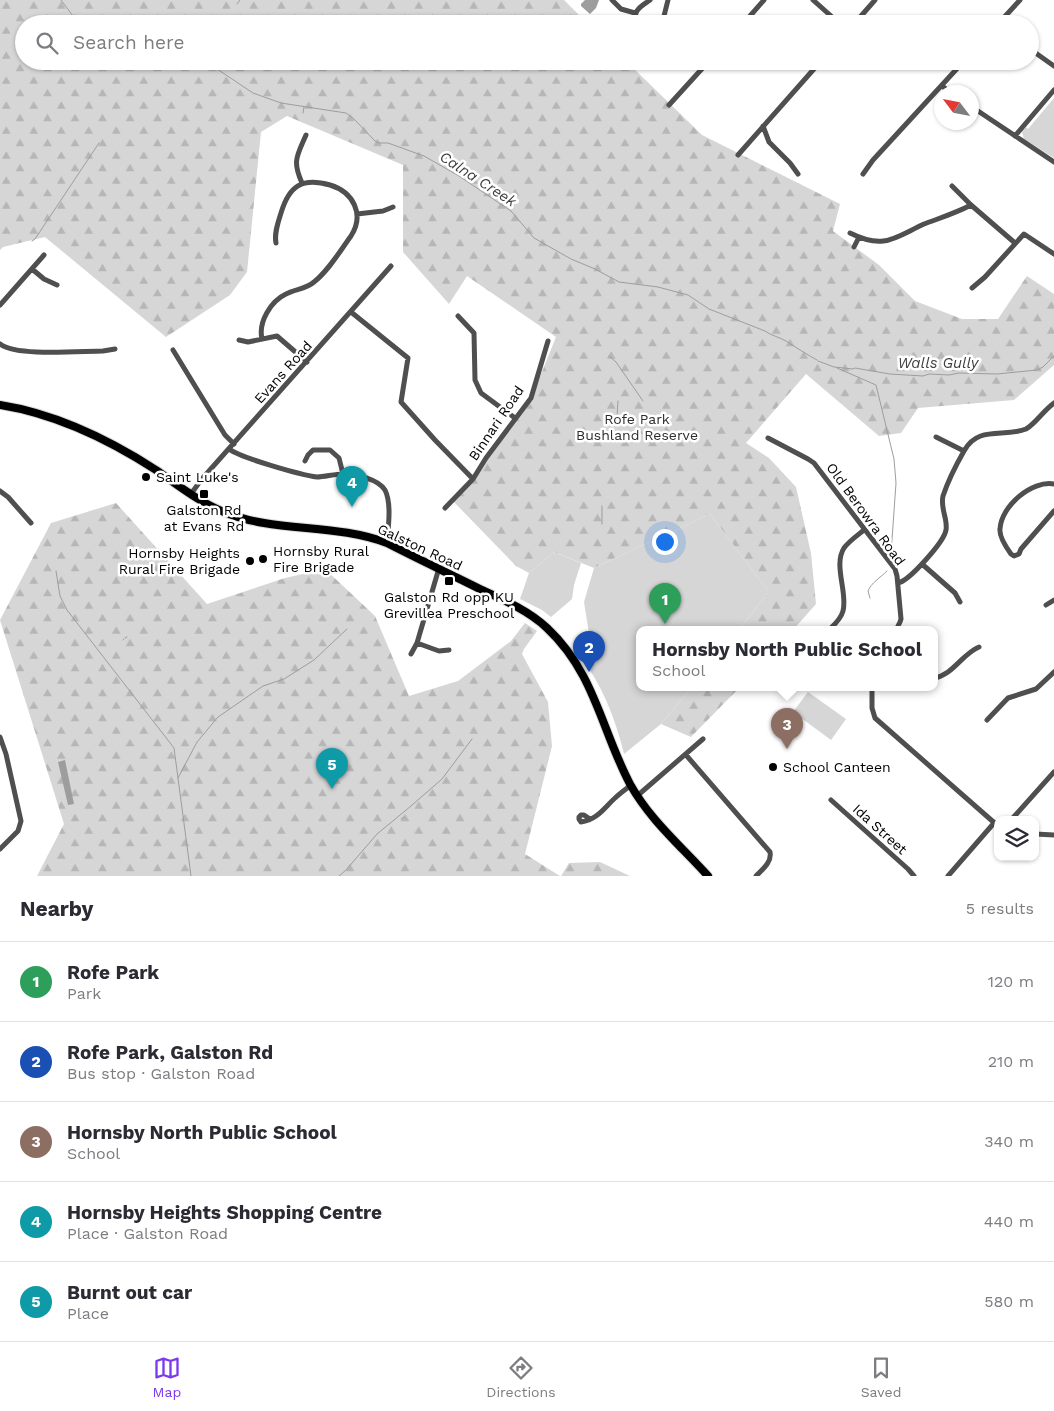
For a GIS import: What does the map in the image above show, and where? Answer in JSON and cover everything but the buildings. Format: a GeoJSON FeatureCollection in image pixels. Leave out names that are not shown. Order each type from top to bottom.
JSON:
{"type":"FeatureCollection","features":[{"type":"Feature","properties":{"kind":"main road","name":"Galston Road"},"geometry":{"type":"LineString","coordinates":[[0,405],[34,413],[103,438],[142,461],[208,505],[237,517],[371,537],[439,568],[529,614],[557,638],[585,678],[617,756],[638,796],[658,823],[708,876]]}},
{"type":"Feature","properties":{"kind":"street"},"geometry":{"type":"LineString","coordinates":[[612,0],[621,9],[634,13],[650,0]]}},
{"type":"Feature","properties":{"kind":"street"},"geometry":{"type":"LineString","coordinates":[[664,15],[668,0]]}},
{"type":"Feature","properties":{"kind":"street"},"geometry":{"type":"LineString","coordinates":[[751,15],[764,0]]}},
{"type":"Feature","properties":{"kind":"street"},"geometry":{"type":"LineString","coordinates":[[813,0],[830,15]]}},
{"type":"Feature","properties":{"kind":"street"},"geometry":{"type":"LineString","coordinates":[[862,15],[874,0]]}},
{"type":"Feature","properties":{"kind":"street"},"geometry":{"type":"LineString","coordinates":[[1006,15],[1020,0]]}},
{"type":"Feature","properties":{"kind":"street"},"geometry":{"type":"LineString","coordinates":[[1039,55],[1054,66]]}},
{"type":"Feature","properties":{"kind":"street"},"geometry":{"type":"LineString","coordinates":[[669,105],[700,70]]}},
{"type":"Feature","properties":{"kind":"street"},"geometry":{"type":"LineString","coordinates":[[738,155],[813,70]]}},
{"type":"Feature","properties":{"kind":"street"},"geometry":{"type":"LineString","coordinates":[[943,85],[956,70]]}},
{"type":"Feature","properties":{"kind":"street"},"geometry":{"type":"LineString","coordinates":[[1014,136],[1054,90]]}},
{"type":"Feature","properties":{"kind":"street"},"geometry":{"type":"LineString","coordinates":[[863,174],[873,160],[934,95]]}},
{"type":"Feature","properties":{"kind":"street"},"geometry":{"type":"LineString","coordinates":[[979,112],[1054,162]]}},
{"type":"Feature","properties":{"kind":"street"},"geometry":{"type":"LineString","coordinates":[[763,126],[769,142],[798,174]]}},
{"type":"Feature","properties":{"kind":"street"},"geometry":{"type":"LineString","coordinates":[[302,183],[296,164],[297,156],[306,135]]}},
{"type":"Feature","properties":{"kind":"street"},"geometry":{"type":"LineString","coordinates":[[262,339],[264,318],[278,299],[306,287],[321,275],[353,233],[357,221],[356,208],[351,199],[340,189],[312,181],[302,183],[292,191],[284,203],[276,232],[276,243]]}},
{"type":"Feature","properties":{"kind":"street"},"geometry":{"type":"LineString","coordinates":[[952,186],[971,205],[1016,243]]}},
{"type":"Feature","properties":{"kind":"street"},"geometry":{"type":"LineString","coordinates":[[850,233],[863,239],[878,242],[894,239],[971,205]]}},
{"type":"Feature","properties":{"kind":"street"},"geometry":{"type":"LineString","coordinates":[[357,214],[382,211],[393,207]]}},
{"type":"Feature","properties":{"kind":"street"},"geometry":{"type":"LineString","coordinates":[[972,288],[985,277],[1024,234],[1054,254]]}},
{"type":"Feature","properties":{"kind":"street"},"geometry":{"type":"LineString","coordinates":[[854,247],[859,237]]}},
{"type":"Feature","properties":{"kind":"street"},"geometry":{"type":"LineString","coordinates":[[0,305],[44,255]]}},
{"type":"Feature","properties":{"kind":"street","name":"Evans Road"},"geometry":{"type":"LineString","coordinates":[[191,494],[201,480],[391,266]]}},
{"type":"Feature","properties":{"kind":"street"},"geometry":{"type":"LineString","coordinates":[[32,269],[57,285]]}},
{"type":"Feature","properties":{"kind":"street"},"geometry":{"type":"LineString","coordinates":[[27,274],[44,278]]}},
{"type":"Feature","properties":{"kind":"street"},"geometry":{"type":"LineString","coordinates":[[351,312],[408,358],[401,402],[473,479]]}},
{"type":"Feature","properties":{"kind":"street"},"geometry":{"type":"LineString","coordinates":[[458,316],[474,333],[475,380],[481,393],[515,418]]}},
{"type":"Feature","properties":{"kind":"street"},"geometry":{"type":"LineString","coordinates":[[239,340],[248,342],[274,336],[279,337],[307,362]]}},
{"type":"Feature","properties":{"kind":"street","name":"Binnari Road"},"geometry":{"type":"LineString","coordinates":[[445,508],[473,479],[531,398],[548,341]]}},
{"type":"Feature","properties":{"kind":"street"},"geometry":{"type":"LineString","coordinates":[[0,344],[8,348],[32,352],[103,351],[114,349]]}},
{"type":"Feature","properties":{"kind":"street"},"geometry":{"type":"LineString","coordinates":[[173,350],[240,456],[301,474],[318,477],[343,474],[361,476],[384,488],[387,495],[389,518],[387,543]]}},
{"type":"Feature","properties":{"kind":"street"},"geometry":{"type":"LineString","coordinates":[[898,583],[907,579],[943,539],[946,526],[942,509],[943,496],[964,451],[973,439],[981,435],[1027,428],[1031,426],[1046,408],[1054,403]]}},
{"type":"Feature","properties":{"kind":"street"},"geometry":{"type":"LineString","coordinates":[[936,437],[964,451]]}},
{"type":"Feature","properties":{"kind":"street","name":"Old Berowra Road"},"geometry":{"type":"LineString","coordinates":[[768,438],[814,463],[895,569],[901,619],[898,626]]}},
{"type":"Feature","properties":{"kind":"street"},"geometry":{"type":"LineString","coordinates":[[305,461],[313,450],[330,450],[339,458],[343,474]]}},
{"type":"Feature","properties":{"kind":"street"},"geometry":{"type":"LineString","coordinates":[[1054,484],[1048,483],[1023,493],[1004,514],[1000,528],[1002,538],[1012,556],[1016,556],[1054,511]]}},
{"type":"Feature","properties":{"kind":"street"},"geometry":{"type":"LineString","coordinates":[[0,491],[8,497],[31,523]]}},
{"type":"Feature","properties":{"kind":"street"},"geometry":{"type":"LineString","coordinates":[[832,626],[840,617],[844,603],[840,562],[841,553],[864,530]]}},
{"type":"Feature","properties":{"kind":"street"},"geometry":{"type":"LineString","coordinates":[[922,564],[955,594],[960,602]]}},
{"type":"Feature","properties":{"kind":"street"},"geometry":{"type":"LineString","coordinates":[[411,654],[417,643],[439,568]]}},
{"type":"Feature","properties":{"kind":"street"},"geometry":{"type":"LineString","coordinates":[[1046,605],[1054,600]]}},
{"type":"Feature","properties":{"kind":"street"},"geometry":{"type":"LineString","coordinates":[[417,643],[439,651],[449,650]]}},
{"type":"Feature","properties":{"kind":"street"},"geometry":{"type":"LineString","coordinates":[[938,677],[946,674],[967,654],[979,647]]}},
{"type":"Feature","properties":{"kind":"street"},"geometry":{"type":"LineString","coordinates":[[987,720],[1008,698],[1036,688],[1054,672]]}},
{"type":"Feature","properties":{"kind":"street"},"geometry":{"type":"LineString","coordinates":[[872,691],[872,708],[875,718],[994,823]]}},
{"type":"Feature","properties":{"kind":"street"},"geometry":{"type":"LineString","coordinates":[[0,737],[6,754],[21,821],[18,831],[0,849]]}},
{"type":"Feature","properties":{"kind":"street"},"geometry":{"type":"LineString","coordinates":[[638,796],[703,739]]}},
{"type":"Feature","properties":{"kind":"street"},"geometry":{"type":"LineString","coordinates":[[0,756],[6,754]]}},
{"type":"Feature","properties":{"kind":"street"},"geometry":{"type":"LineString","coordinates":[[686,755],[770,852],[769,861],[756,876]]}},
{"type":"Feature","properties":{"kind":"street"},"geometry":{"type":"LineString","coordinates":[[1015,816],[1054,772]]}},
{"type":"Feature","properties":{"kind":"street"},"geometry":{"type":"LineString","coordinates":[[590,819],[597,817],[616,797],[631,785]]}},
{"type":"Feature","properties":{"kind":"street","name":"Ida Street"},"geometry":{"type":"LineString","coordinates":[[830,800],[914,876]]}},
{"type":"Feature","properties":{"kind":"street"},"geometry":{"type":"LineString","coordinates":[[948,876],[994,827]]}},
{"type":"Feature","properties":{"kind":"street"},"geometry":{"type":"LineString","coordinates":[[1039,834],[1054,835]]}},
{"type":"Feature","properties":{"kind":"green space","name":"Rofe Park Bushland Reserve"},"geometry":{"type":"Polygon","coordinates":[[[0,0],[564,0],[579,15],[15,15],[15,70],[635,70],[702,135],[840,204],[833,231],[879,265],[915,301],[962,319],[998,319],[1027,276],[1054,294],[1054,365],[1014,400],[918,408],[901,433],[879,436],[806,374],[746,443],[769,458],[796,487],[811,553],[816,604],[797,626],[741,626],[769,592],[710,514],[594,568],[554,552],[529,573],[516,566],[453,501],[531,399],[556,337],[467,276],[449,304],[403,252],[403,165],[287,116],[261,132],[247,272],[230,295],[166,337],[45,237],[3,247],[0,250],[0,0]]]}},
{"type":"Feature","properties":{"kind":"green space"},"geometry":{"type":"Polygon","coordinates":[[[1054,98],[1054,158],[1024,139],[1022,132],[1026,127],[1028,129],[1054,98]]]}},
{"type":"Feature","properties":{"kind":"green space"},"geometry":{"type":"Polygon","coordinates":[[[116,503],[207,604],[285,578],[325,569],[375,616],[409,696],[458,681],[511,641],[525,623],[537,631],[522,654],[548,702],[552,746],[525,854],[560,876],[37,876],[64,824],[0,620],[51,523],[116,503]]]}},
{"type":"Feature","properties":{"kind":"green space"},"geometry":{"type":"Polygon","coordinates":[[[710,514],[769,592],[741,626],[636,626],[636,691],[688,691],[661,724],[624,754],[607,702],[579,654],[591,646],[584,602],[594,568],[710,514]]]}},
{"type":"Feature","properties":{"kind":"green space"},"geometry":{"type":"Polygon","coordinates":[[[554,552],[581,563],[572,599],[551,617],[542,610],[520,599],[529,573],[554,552]]]}},
{"type":"Feature","properties":{"kind":"green space"},"geometry":{"type":"Polygon","coordinates":[[[688,691],[736,691],[691,737],[661,724],[688,691]]]}},
{"type":"Feature","properties":{"kind":"green space"},"geometry":{"type":"Polygon","coordinates":[[[808,692],[846,719],[831,740],[793,712],[808,692]]]}},
{"type":"Feature","properties":{"kind":"green space"},"geometry":{"type":"Polygon","coordinates":[[[600,862],[630,876],[561,876],[569,863],[600,862]]]}},
{"type":"Feature","properties":{"kind":"shaded area"},"geometry":{"type":"Polygon","coordinates":[[[585,0],[599,0],[596,8],[590,14],[581,6],[585,0]]]}},
{"type":"Feature","properties":{"kind":"shaded area"},"geometry":{"type":"Polygon","coordinates":[[[65,760],[74,804],[68,805],[58,762],[65,760]]]}},
{"type":"Feature","properties":{"kind":"waterway","name":"Calna Creek"},"geometry":{"type":"LineString","coordinates":[[61,0],[72,15]]}},
{"type":"Feature","properties":{"kind":"waterway"},"geometry":{"type":"LineString","coordinates":[[237,4],[240,0]]}},
{"type":"Feature","properties":{"kind":"waterway","name":"Calna Creek"},"geometry":{"type":"LineString","coordinates":[[218,70],[253,93],[281,103],[346,113],[375,141],[388,143],[424,156],[459,176],[511,211],[534,238],[571,259],[619,282],[658,287],[688,295],[709,309],[765,331],[817,360]]}},
{"type":"Feature","properties":{"kind":"waterway","name":"Calna Creek"},"geometry":{"type":"LineString","coordinates":[[303,113],[304,107]]}},
{"type":"Feature","properties":{"kind":"waterway"},"geometry":{"type":"LineString","coordinates":[[32,241],[99,143]]}},
{"type":"Feature","properties":{"kind":"waterway"},"geometry":{"type":"LineString","coordinates":[[609,356],[616,362],[643,401]]}},
{"type":"Feature","properties":{"kind":"waterway","name":"Walls Gully"},"geometry":{"type":"LineString","coordinates":[[818,361],[834,367],[923,376],[959,373],[997,374],[1037,370],[1054,356]]}},
{"type":"Feature","properties":{"kind":"waterway"},"geometry":{"type":"LineString","coordinates":[[837,368],[876,385],[894,459],[896,483],[891,554]]}},
{"type":"Feature","properties":{"kind":"waterway"},"geometry":{"type":"LineString","coordinates":[[617,417],[618,401]]}},
{"type":"Feature","properties":{"kind":"waterway"},"geometry":{"type":"LineString","coordinates":[[602,506],[602,524]]}},
{"type":"Feature","properties":{"kind":"waterway"},"geometry":{"type":"LineString","coordinates":[[56,571],[60,596],[67,610],[174,748],[191,876]]}},
{"type":"Feature","properties":{"kind":"waterway"},"geometry":{"type":"LineString","coordinates":[[870,598],[869,588],[887,571]]}},
{"type":"Feature","properties":{"kind":"waterway"},"geometry":{"type":"LineString","coordinates":[[178,778],[197,742],[218,717],[263,686],[284,679],[314,660],[347,629]]}},
{"type":"Feature","properties":{"kind":"waterway"},"geometry":{"type":"LineString","coordinates":[[339,876],[377,834],[442,779],[472,739]]}},
{"type":"Feature","properties":{"kind":"place","name":"Saint Luke's"},"geometry":{"type":"Point","coordinates":[146,477]}},
{"type":"Feature","properties":{"kind":"place","name":"Galston Rd at Evans Rd"},"geometry":{"type":"Point","coordinates":[204,494]}},
{"type":"Feature","properties":{"kind":"place","name":"Hornsby Heights Shopping Centre"},"geometry":{"type":"Point","coordinates":[352,507]}},
{"type":"Feature","properties":{"kind":"place","name":"Hornsby Rural Fire Brigade"},"geometry":{"type":"Point","coordinates":[263,559]}},
{"type":"Feature","properties":{"kind":"place","name":"Hornsby Heights Rural Fire Brigade"},"geometry":{"type":"Point","coordinates":[250,561]}},
{"type":"Feature","properties":{"kind":"place","name":"Galston Rd opp KU Grevillea Preschool"},"geometry":{"type":"Point","coordinates":[449,581]}},
{"type":"Feature","properties":{"kind":"place","name":"Rofe Park"},"geometry":{"type":"Point","coordinates":[665,624]}},
{"type":"Feature","properties":{"kind":"place","name":"Rofe Park, Galston Rd"},"geometry":{"type":"Point","coordinates":[589,672]}},
{"type":"Feature","properties":{"kind":"place","name":"Hornsby North Public School"},"geometry":{"type":"Point","coordinates":[787,749]}},
{"type":"Feature","properties":{"kind":"place","name":"School Canteen"},"geometry":{"type":"Point","coordinates":[773,767]}},
{"type":"Feature","properties":{"kind":"place","name":"Burnt out car"},"geometry":{"type":"Point","coordinates":[332,789]}}]}
